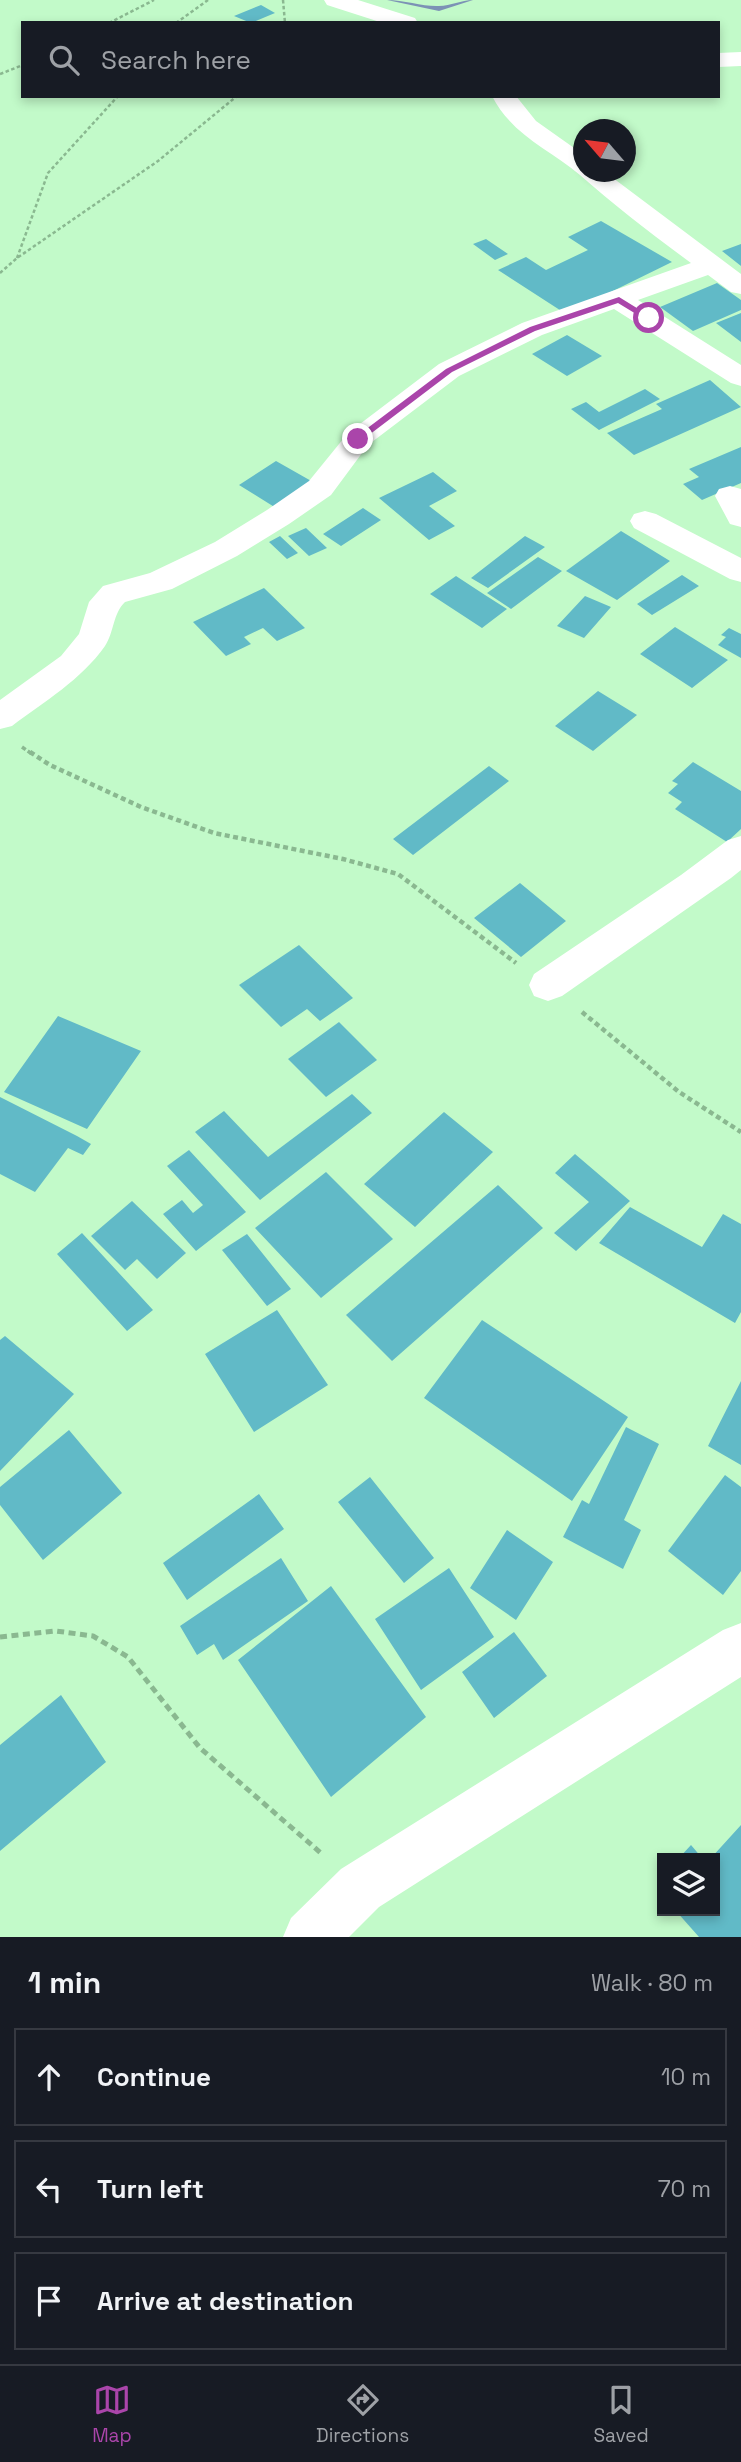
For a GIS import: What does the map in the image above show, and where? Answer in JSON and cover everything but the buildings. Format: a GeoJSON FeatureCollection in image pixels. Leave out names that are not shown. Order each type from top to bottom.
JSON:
{"type":"FeatureCollection","features":[{"type":"Feature","properties":{"kind":"street"},"geometry":{"type":"LineString","coordinates":[[335,0],[401,21]]}},
{"type":"Feature","properties":{"kind":"street"},"geometry":{"type":"LineString","coordinates":[[720,60],[741,59]]}},
{"type":"Feature","properties":{"kind":"street"},"geometry":{"type":"LineString","coordinates":[[504,98],[508,107],[528,128],[573,160]]}},
{"type":"Feature","properties":{"kind":"street"},"geometry":{"type":"LineString","coordinates":[[603,182],[741,286]]}},
{"type":"Feature","properties":{"kind":"street"},"geometry":{"type":"LineString","coordinates":[[0,717],[73,664],[94,637],[105,602],[114,594],[160,581],[226,549],[278,517],[320,488],[358,439],[449,370],[533,329],[711,265]]}},
{"type":"Feature","properties":{"kind":"street"},"geometry":{"type":"LineString","coordinates":[[619,300],[741,377]]}},
{"type":"Feature","properties":{"kind":"street"},"geometry":{"type":"LineString","coordinates":[[645,521],[741,571]]}},
{"type":"Feature","properties":{"kind":"street"},"geometry":{"type":"LineString","coordinates":[[548,985],[596,950],[701,883],[741,850]]}},
{"type":"Feature","properties":{"kind":"street"},"geometry":{"type":"LineString","coordinates":[[310,1937],[360,1888],[741,1648]]}},
{"type":"Feature","properties":{"kind":"path"},"geometry":{"type":"LineString","coordinates":[[113,21],[154,0]]}},
{"type":"Feature","properties":{"kind":"path"},"geometry":{"type":"LineString","coordinates":[[179,21],[208,0]]}},
{"type":"Feature","properties":{"kind":"path"},"geometry":{"type":"LineString","coordinates":[[283,0],[285,21]]}},
{"type":"Feature","properties":{"kind":"path"},"geometry":{"type":"LineString","coordinates":[[0,74],[21,66]]}},
{"type":"Feature","properties":{"kind":"path"},"geometry":{"type":"LineString","coordinates":[[18,258],[48,173],[116,98]]}},
{"type":"Feature","properties":{"kind":"path"},"geometry":{"type":"LineString","coordinates":[[0,273],[18,258],[140,177],[200,130],[235,98]]}},
{"type":"Feature","properties":{"kind":"path"},"geometry":{"type":"LineString","coordinates":[[20,746],[50,765],[141,807],[214,833],[343,859],[398,874],[548,985],[679,1092],[741,1132]]}},
{"type":"Feature","properties":{"kind":"path"},"geometry":{"type":"LineString","coordinates":[[0,1637],[55,1631],[93,1636],[128,1657],[200,1748],[360,1888]]}},
{"type":"Feature","properties":{"kind":"waterway"},"geometry":{"type":"LineString","coordinates":[[391,0],[439,9],[469,0]]}},
{"type":"Feature","properties":{"kind":"route"},"geometry":{"type":"LineString","coordinates":[[358,439],[449,370],[533,329],[619,300],[649,318]]}}]}
